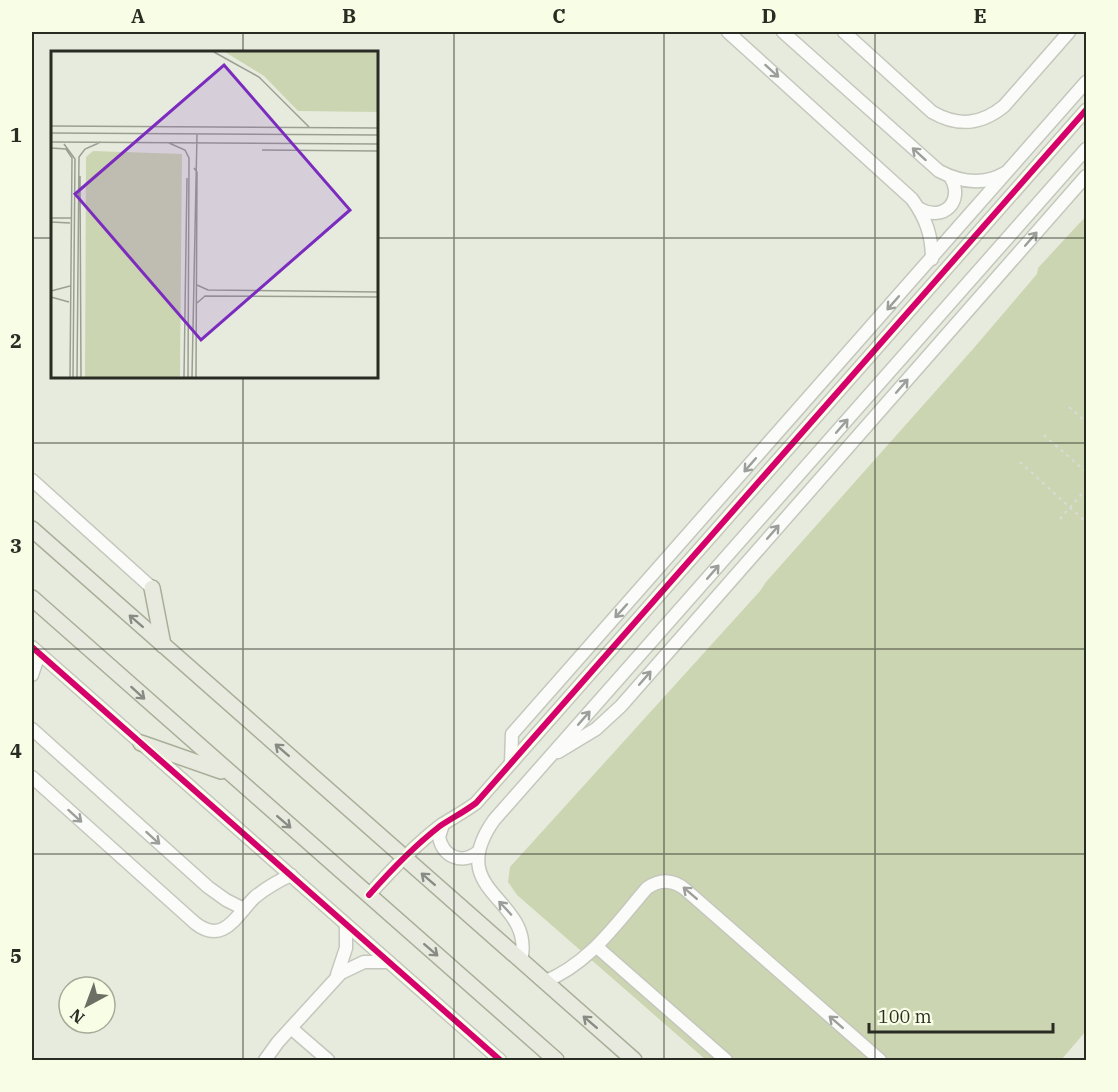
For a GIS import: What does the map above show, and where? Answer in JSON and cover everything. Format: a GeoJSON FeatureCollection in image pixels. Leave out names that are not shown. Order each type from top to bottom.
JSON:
{"type":"FeatureCollection","features":[{"type":"Feature","properties":{"kind":"main road"},"geometry":{"type":"LineString","coordinates":[[32,529],[634,1060]]}},
{"type":"Feature","properties":{"kind":"main road"},"geometry":{"type":"LineString","coordinates":[[152,588],[164,645]]}},
{"type":"Feature","properties":{"kind":"main road"},"geometry":{"type":"LineString","coordinates":[[32,598],[227,773],[556,1060]]}},
{"type":"Feature","properties":{"kind":"main road"},"geometry":{"type":"LineString","coordinates":[[141,743],[227,773]]}},
{"type":"Feature","properties":{"kind":"street"},"geometry":{"type":"LineString","coordinates":[[728,32],[905,191],[920,209],[930,233],[932,259]]}},
{"type":"Feature","properties":{"kind":"street"},"geometry":{"type":"LineString","coordinates":[[783,32],[928,162],[951,178],[956,193],[949,207],[935,214],[920,209]]}},
{"type":"Feature","properties":{"kind":"street"},"geometry":{"type":"LineString","coordinates":[[844,32],[932,112],[950,121],[969,123],[988,117],[1004,106],[1069,32]]}},
{"type":"Feature","properties":{"kind":"street"},"geometry":{"type":"LineString","coordinates":[[511,763],[512,734],[1086,82]]}},
{"type":"Feature","properties":{"kind":"street"},"geometry":{"type":"LineString","coordinates":[[369,895],[402,857],[443,824],[476,803],[1086,110]]}},
{"type":"Feature","properties":{"kind":"street"},"geometry":{"type":"LineString","coordinates":[[521,961],[524,949],[518,924],[484,884],[479,872],[478,852],[494,820],[1086,149]]}},
{"type":"Feature","properties":{"kind":"street"},"geometry":{"type":"LineString","coordinates":[[951,178],[976,182],[989,180],[1009,171]]}},
{"type":"Feature","properties":{"kind":"street"},"geometry":{"type":"LineString","coordinates":[[552,755],[596,729],[621,706],[1086,176]]}},
{"type":"Feature","properties":{"kind":"street"},"geometry":{"type":"LineString","coordinates":[[771,441],[772,468]]}},
{"type":"Feature","properties":{"kind":"street"},"geometry":{"type":"LineString","coordinates":[[32,480],[152,588]]}},
{"type":"Feature","properties":{"kind":"street"},"geometry":{"type":"LineString","coordinates":[[32,675],[35,651]]}},
{"type":"Feature","properties":{"kind":"street"},"geometry":{"type":"LineString","coordinates":[[35,651],[500,1060]]}},
{"type":"Feature","properties":{"kind":"street"},"geometry":{"type":"LineString","coordinates":[[32,729],[208,887],[244,909]]}},
{"type":"Feature","properties":{"kind":"street"},"geometry":{"type":"LineString","coordinates":[[32,777],[201,927],[214,930],[231,925],[265,889],[291,875]]}},
{"type":"Feature","properties":{"kind":"street"},"geometry":{"type":"LineString","coordinates":[[443,824],[439,837],[446,853],[463,859],[478,852]]}},
{"type":"Feature","properties":{"kind":"street"},"geometry":{"type":"LineString","coordinates":[[544,982],[573,968],[597,947],[647,888],[659,882],[674,882],[880,1060]]}},
{"type":"Feature","properties":{"kind":"street"},"geometry":{"type":"LineString","coordinates":[[335,979],[344,958],[346,925]]}},
{"type":"Feature","properties":{"kind":"street"},"geometry":{"type":"LineString","coordinates":[[597,947],[726,1060]]}},
{"type":"Feature","properties":{"kind":"street"},"geometry":{"type":"LineString","coordinates":[[265,1060],[335,979],[348,969],[364,962],[389,963]]}},
{"type":"Feature","properties":{"kind":"street"},"geometry":{"type":"LineString","coordinates":[[291,1028],[328,1060]]}},
{"type":"Feature","properties":{"kind":"path"},"geometry":{"type":"LineString","coordinates":[[1069,407],[1086,422]]}},
{"type":"Feature","properties":{"kind":"path"},"geometry":{"type":"LineString","coordinates":[[1044,435],[1086,472]]}},
{"type":"Feature","properties":{"kind":"path"},"geometry":{"type":"LineString","coordinates":[[1020,462],[1086,522]]}},
{"type":"Feature","properties":{"kind":"path"},"geometry":{"type":"LineString","coordinates":[[1060,519],[1086,489]]}},
{"type":"Feature","properties":{"kind":"path"},"geometry":{"type":"LineString","coordinates":[[1082,494],[1086,498]]}},
{"type":"Feature","properties":{"kind":"green space"},"geometry":{"type":"Polygon","coordinates":[[[1086,216],[1086,1031],[1061,1060],[706,1060],[517,895],[508,882],[510,867],[760,591],[973,349],[1037,274],[1038,268],[1086,216]]]}},
{"type":"Feature","properties":{"kind":"cycle path"},"geometry":{"type":"LineString","coordinates":[[369,895],[421,842],[440,826],[476,803],[1086,110]]}},
{"type":"Feature","properties":{"kind":"cycle path"},"geometry":{"type":"LineString","coordinates":[[32,647],[500,1060]]}}]}
